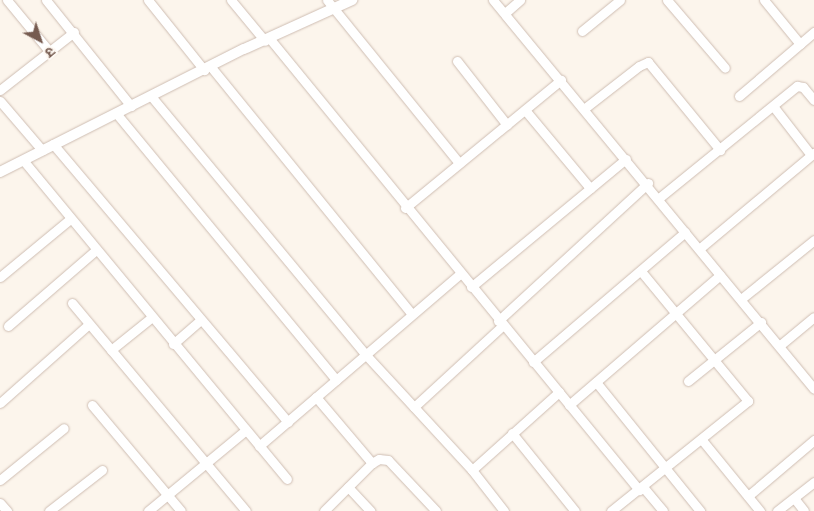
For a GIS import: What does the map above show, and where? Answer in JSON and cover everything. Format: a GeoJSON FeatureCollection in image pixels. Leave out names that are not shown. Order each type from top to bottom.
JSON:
{"type":"FeatureCollection","features":[{"type":"Feature","properties":{"kind":"street"},"geometry":{"type":"LineString","coordinates":[[8,0],[49,51]]}},
{"type":"Feature","properties":{"kind":"street"},"geometry":{"type":"LineString","coordinates":[[46,0],[74,32],[130,106]]}},
{"type":"Feature","properties":{"kind":"street"},"geometry":{"type":"LineString","coordinates":[[148,0],[208,68],[412,314]]}},
{"type":"Feature","properties":{"kind":"street"},"geometry":{"type":"LineString","coordinates":[[231,0],[267,40],[533,362],[641,488],[664,511]]}},
{"type":"Feature","properties":{"kind":"street"},"geometry":{"type":"LineString","coordinates":[[0,172],[116,112],[267,40],[330,4],[352,0]]}},
{"type":"Feature","properties":{"kind":"street"},"geometry":{"type":"LineString","coordinates":[[494,0],[586,108],[814,389]]}},
{"type":"Feature","properties":{"kind":"street"},"geometry":{"type":"LineString","coordinates":[[505,13],[520,0]]}},
{"type":"Feature","properties":{"kind":"street"},"geometry":{"type":"LineString","coordinates":[[582,31],[620,0]]}},
{"type":"Feature","properties":{"kind":"street"},"geometry":{"type":"LineString","coordinates":[[667,0],[725,68]]}},
{"type":"Feature","properties":{"kind":"street"},"geometry":{"type":"LineString","coordinates":[[764,0],[800,44]]}},
{"type":"Feature","properties":{"kind":"street"},"geometry":{"type":"LineString","coordinates":[[330,4],[459,163]]}},
{"type":"Feature","properties":{"kind":"street"},"geometry":{"type":"LineString","coordinates":[[0,90],[74,32]]}},
{"type":"Feature","properties":{"kind":"street"},"geometry":{"type":"LineString","coordinates":[[739,96],[814,32]]}},
{"type":"Feature","properties":{"kind":"street"},"geometry":{"type":"LineString","coordinates":[[457,60],[507,125]]}},
{"type":"Feature","properties":{"kind":"street"},"geometry":{"type":"LineString","coordinates":[[586,108],[639,66],[648,62],[720,150]]}},
{"type":"Feature","properties":{"kind":"street"},"geometry":{"type":"LineString","coordinates":[[405,208],[561,80]]}},
{"type":"Feature","properties":{"kind":"street"},"geometry":{"type":"LineString","coordinates":[[659,198],[800,85],[814,100]]}},
{"type":"Feature","properties":{"kind":"street"},"geometry":{"type":"LineString","coordinates":[[151,96],[366,355],[472,470],[504,511]]}},
{"type":"Feature","properties":{"kind":"street"},"geometry":{"type":"LineString","coordinates":[[0,102],[42,150]]}},
{"type":"Feature","properties":{"kind":"street"},"geometry":{"type":"LineString","coordinates":[[699,249],[812,154],[773,106]]}},
{"type":"Feature","properties":{"kind":"street"},"geometry":{"type":"LineString","coordinates":[[525,110],[590,188]]}},
{"type":"Feature","properties":{"kind":"street"},"geometry":{"type":"LineString","coordinates":[[116,112],[336,380]]}},
{"type":"Feature","properties":{"kind":"street"},"geometry":{"type":"LineString","coordinates":[[53,144],[288,422]]}},
{"type":"Feature","properties":{"kind":"street"},"geometry":{"type":"LineString","coordinates":[[471,286],[626,159]]}},
{"type":"Feature","properties":{"kind":"street"},"geometry":{"type":"LineString","coordinates":[[23,160],[151,318],[287,479]]}},
{"type":"Feature","properties":{"kind":"street"},"geometry":{"type":"LineString","coordinates":[[414,407],[648,184]]}},
{"type":"Feature","properties":{"kind":"street"},"geometry":{"type":"LineString","coordinates":[[0,276],[70,219]]}},
{"type":"Feature","properties":{"kind":"street"},"geometry":{"type":"LineString","coordinates":[[533,362],[685,232]]}},
{"type":"Feature","properties":{"kind":"street"},"geometry":{"type":"LineString","coordinates":[[741,299],[814,240]]}},
{"type":"Feature","properties":{"kind":"street"},"geometry":{"type":"LineString","coordinates":[[8,326],[96,250]]}},
{"type":"Feature","properties":{"kind":"street"},"geometry":{"type":"LineString","coordinates":[[611,511],[666,470],[748,401],[677,312],[641,271]]}},
{"type":"Feature","properties":{"kind":"street"},"geometry":{"type":"LineString","coordinates":[[259,446],[460,274]]}},
{"type":"Feature","properties":{"kind":"street"},"geometry":{"type":"LineString","coordinates":[[569,404],[720,275]]}},
{"type":"Feature","properties":{"kind":"street"},"geometry":{"type":"LineString","coordinates":[[72,303],[246,511]]}},
{"type":"Feature","properties":{"kind":"street"},"geometry":{"type":"LineString","coordinates":[[779,346],[814,317]]}},
{"type":"Feature","properties":{"kind":"street"},"geometry":{"type":"LineString","coordinates":[[111,350],[151,318]]}},
{"type":"Feature","properties":{"kind":"street"},"geometry":{"type":"LineString","coordinates":[[173,344],[201,320]]}},
{"type":"Feature","properties":{"kind":"street"},"geometry":{"type":"LineString","coordinates":[[688,381],[761,322]]}},
{"type":"Feature","properties":{"kind":"street"},"geometry":{"type":"LineString","coordinates":[[0,403],[89,324]]}},
{"type":"Feature","properties":{"kind":"street"},"geometry":{"type":"LineString","coordinates":[[596,382],[700,511]]}},
{"type":"Feature","properties":{"kind":"street"},"geometry":{"type":"LineString","coordinates":[[472,470],[559,392]]}},
{"type":"Feature","properties":{"kind":"street"},"geometry":{"type":"LineString","coordinates":[[316,397],[372,463]]}},
{"type":"Feature","properties":{"kind":"street"},"geometry":{"type":"LineString","coordinates":[[92,405],[181,511]]}},
{"type":"Feature","properties":{"kind":"street"},"geometry":{"type":"LineString","coordinates":[[0,480],[64,428]]}},
{"type":"Feature","properties":{"kind":"street"},"geometry":{"type":"LineString","coordinates":[[148,511],[246,430]]}},
{"type":"Feature","properties":{"kind":"street"},"geometry":{"type":"LineString","coordinates":[[512,434],[575,511]]}},
{"type":"Feature","properties":{"kind":"street"},"geometry":{"type":"LineString","coordinates":[[702,440],[760,511]]}},
{"type":"Feature","properties":{"kind":"street"},"geometry":{"type":"LineString","coordinates":[[748,496],[814,440]]}},
{"type":"Feature","properties":{"kind":"street"},"geometry":{"type":"LineString","coordinates":[[324,511],[378,459],[388,460],[436,511]]}},
{"type":"Feature","properties":{"kind":"street"},"geometry":{"type":"LineString","coordinates":[[49,511],[102,470]]}},
{"type":"Feature","properties":{"kind":"street"},"geometry":{"type":"LineString","coordinates":[[777,511],[814,482]]}},
{"type":"Feature","properties":{"kind":"street"},"geometry":{"type":"LineString","coordinates":[[348,487],[370,511]]}},
{"type":"Feature","properties":{"kind":"street"},"geometry":{"type":"LineString","coordinates":[[794,498],[804,511]]}},
{"type":"Feature","properties":{"kind":"street"},"geometry":{"type":"LineString","coordinates":[[0,503],[7,511]]}}]}
